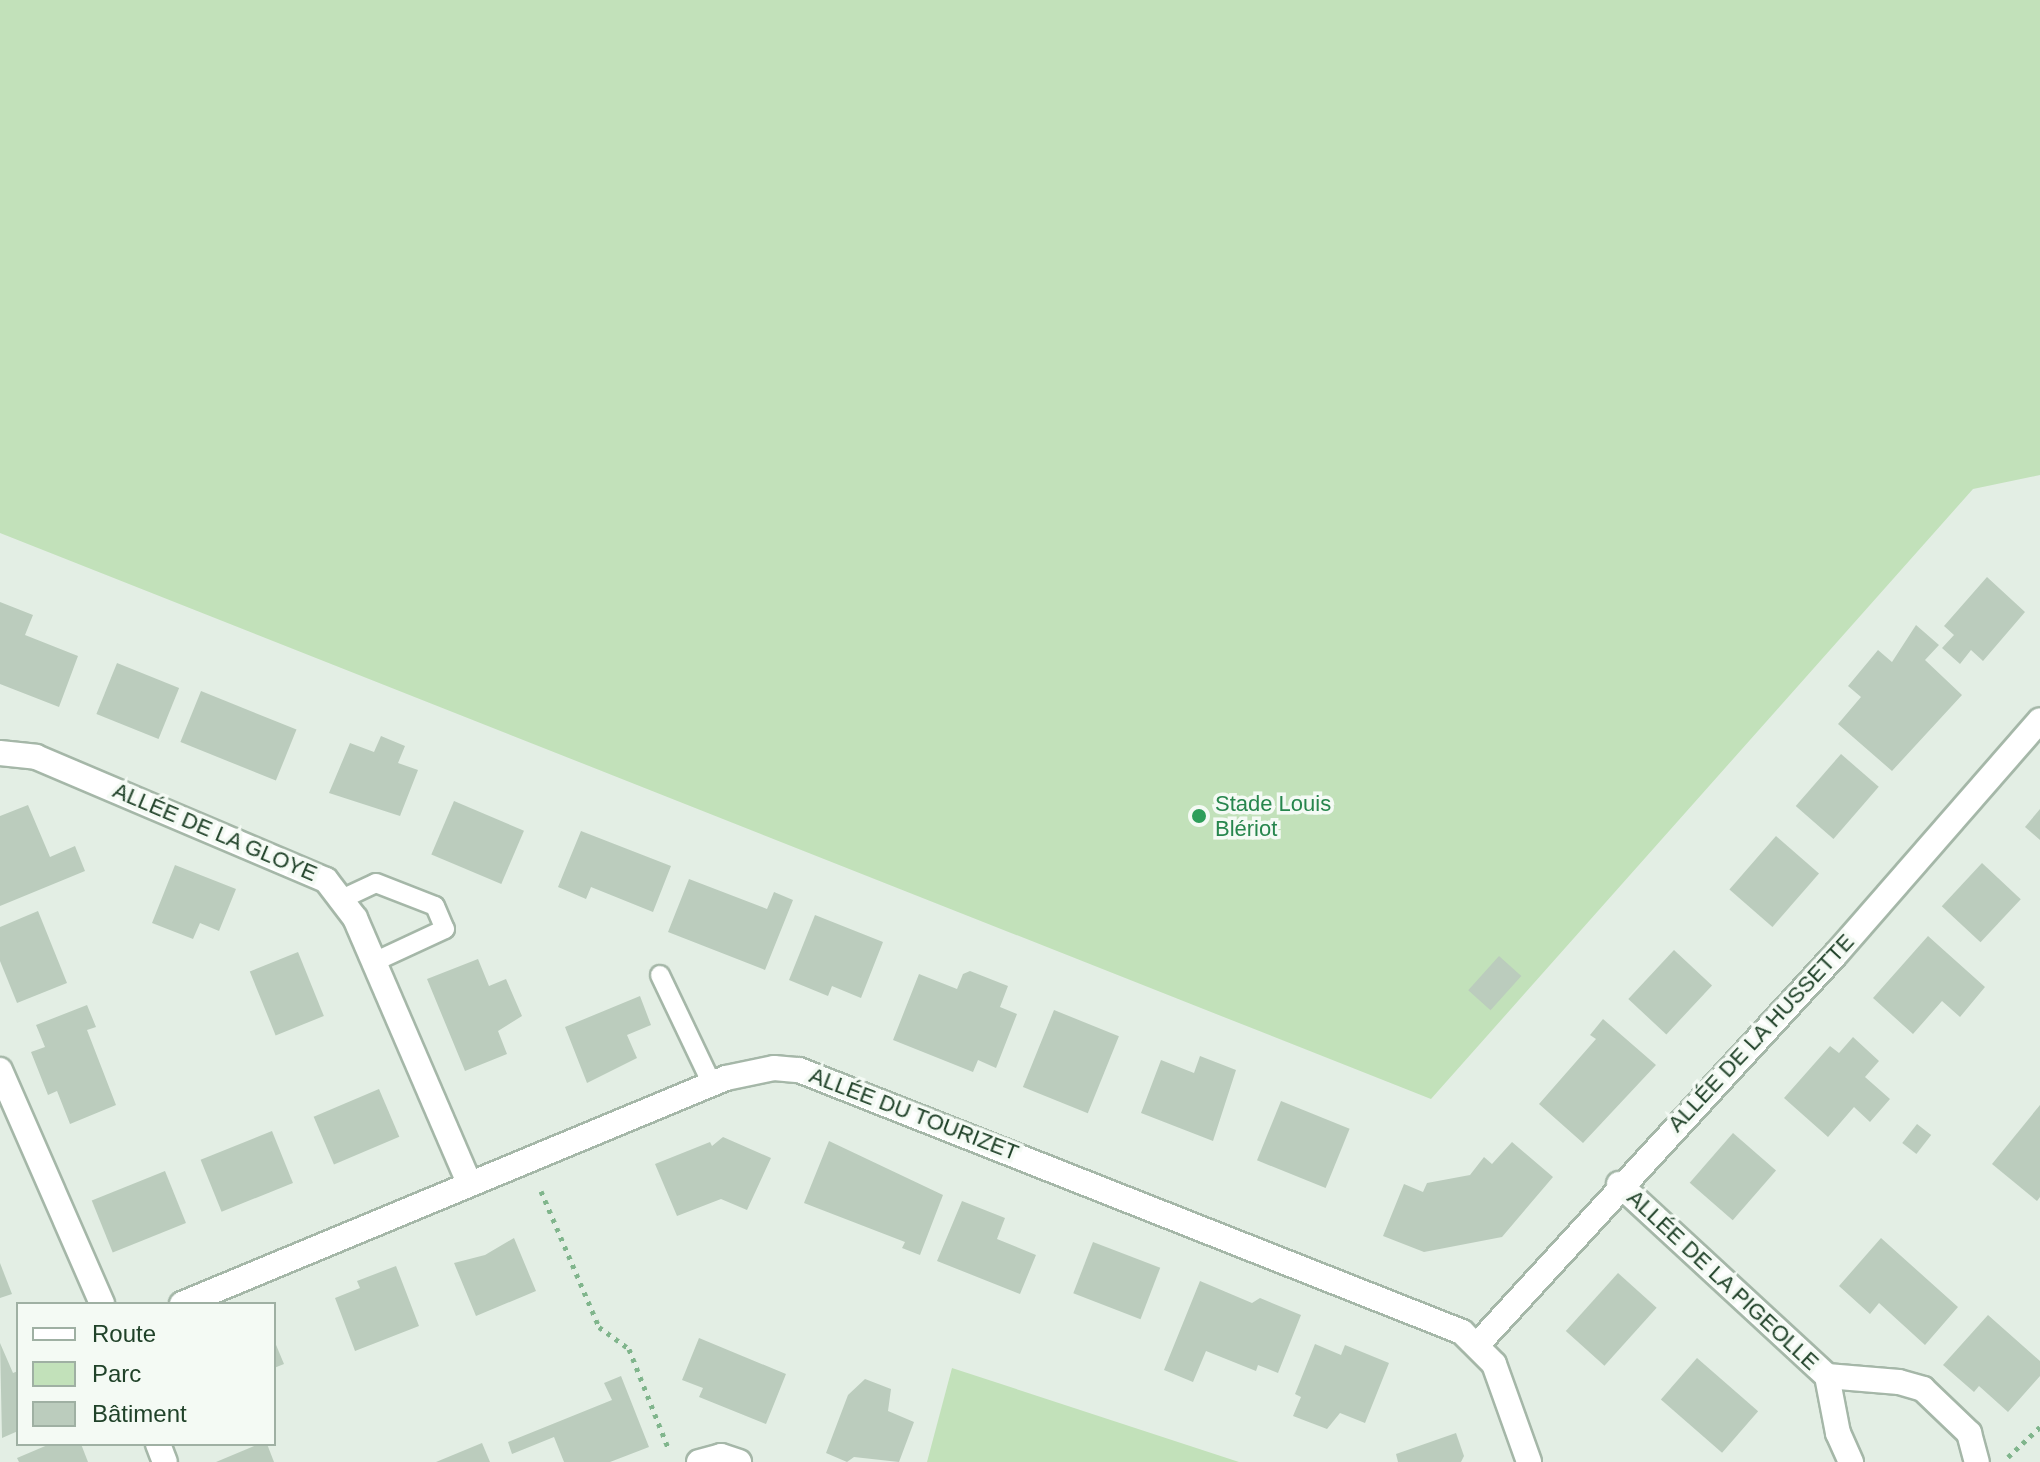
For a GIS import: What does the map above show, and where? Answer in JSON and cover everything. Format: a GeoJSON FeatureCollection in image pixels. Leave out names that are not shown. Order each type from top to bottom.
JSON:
{"type":"FeatureCollection","features":[{"type":"Feature","properties":{"kind":"street","name":"ALLÉE DE LA HUSSETTE"},"geometry":{"type":"LineString","coordinates":[[1478,1344],[1619,1184],[1836,954],[2040,720]]}},
{"type":"Feature","properties":{"kind":"street","name":"ALLÉE DE LA GLOYE"},"geometry":{"type":"LineString","coordinates":[[4,749],[36,757],[309,868],[344,898],[469,1183]]}},
{"type":"Feature","properties":{"kind":"street","name":"ALLÉE DU TOURIZET"},"geometry":{"type":"LineString","coordinates":[[187,1302],[712,1084],[774,1068],[832,1079],[1440,1323],[1478,1344],[1494,1364],[1529,1462]]}},
{"type":"Feature","properties":{"kind":"street"},"geometry":{"type":"LineString","coordinates":[[0,1070],[101,1302]]}},
{"type":"Feature","properties":{"kind":"street","name":"ALLÉE DE LA PIGEOLLE"},"geometry":{"type":"LineString","coordinates":[[1619,1184],[1827,1376],[1838,1433],[1851,1462]]}},
{"type":"Feature","properties":{"kind":"street","name":"ALLÉE DE LA PIGEOLLE"},"geometry":{"type":"LineString","coordinates":[[1827,1376],[1899,1382],[1923,1389],[1969,1433],[1977,1462]]}},
{"type":"Feature","properties":{"kind":"street"},"geometry":{"type":"LineString","coordinates":[[699,1462],[721,1456],[739,1462]]}},
{"type":"Feature","properties":{"kind":"lane"},"geometry":{"type":"LineString","coordinates":[[344,898],[376,883],[435,906],[445,929],[374,962]]}},
{"type":"Feature","properties":{"kind":"lane"},"geometry":{"type":"LineString","coordinates":[[660,975],[712,1084]]}},
{"type":"Feature","properties":{"kind":"path"},"geometry":{"type":"LineString","coordinates":[[528,1159],[599,1327],[629,1349],[674,1462]]}},
{"type":"Feature","properties":{"kind":"path"},"geometry":{"type":"LineString","coordinates":[[1996,1462],[2015,1454],[2040,1427]]}},
{"type":"Feature","properties":{"kind":"green space","name":"Stade Louis Blériot"},"geometry":{"type":"Polygon","coordinates":[[[0,0],[2040,0],[2040,475],[1973,489],[1431,1099],[0,533],[0,0]]]}},
{"type":"Feature","properties":{"kind":"green space"},"geometry":{"type":"Polygon","coordinates":[[[952,1368],[1239,1462],[927,1462],[952,1368]]]}},
{"type":"Feature","properties":{"kind":"building"},"geometry":{"type":"Polygon","coordinates":[[[1987,577],[2025,612],[1983,661],[1971,650],[1960,664],[1942,648],[1954,635],[1944,626],[1987,577]]]}},
{"type":"Feature","properties":{"kind":"building"},"geometry":{"type":"Polygon","coordinates":[[[0,602],[33,615],[25,635],[78,656],[59,707],[0,684],[0,602]]]}},
{"type":"Feature","properties":{"kind":"building"},"geometry":{"type":"Polygon","coordinates":[[[1916,625],[1939,645],[1925,660],[1962,695],[1892,771],[1838,724],[1861,697],[1848,686],[1878,650],[1892,662],[1916,625]]]}},
{"type":"Feature","properties":{"kind":"building"},"geometry":{"type":"Polygon","coordinates":[[[117,663],[179,688],[159,739],[96,714],[117,663]]]}},
{"type":"Feature","properties":{"kind":"building"},"geometry":{"type":"Polygon","coordinates":[[[201,691],[296,730],[276,781],[180,742],[201,691]]]}},
{"type":"Feature","properties":{"kind":"building"},"geometry":{"type":"Polygon","coordinates":[[[381,736],[405,746],[398,763],[418,770],[400,816],[329,793],[350,743],[374,752],[381,736]]]}},
{"type":"Feature","properties":{"kind":"building"},"geometry":{"type":"Polygon","coordinates":[[[1841,754],[1879,787],[1833,839],[1796,806],[1841,754]]]}},
{"type":"Feature","properties":{"kind":"building"},"geometry":{"type":"Polygon","coordinates":[[[454,801],[524,831],[501,884],[431,854],[454,801]]]}},
{"type":"Feature","properties":{"kind":"building"},"geometry":{"type":"Polygon","coordinates":[[[28,805],[50,857],[75,846],[85,871],[0,906],[0,816],[28,805]]]}},
{"type":"Feature","properties":{"kind":"building"},"geometry":{"type":"Polygon","coordinates":[[[2040,809],[2040,840],[2025,827],[2040,809]]]}},
{"type":"Feature","properties":{"kind":"building"},"geometry":{"type":"Polygon","coordinates":[[[581,831],[671,866],[653,912],[591,887],[586,899],[558,887],[581,831]]]}},
{"type":"Feature","properties":{"kind":"building"},"geometry":{"type":"Polygon","coordinates":[[[1776,836],[1819,873],[1772,927],[1729,890],[1776,836]]]}},
{"type":"Feature","properties":{"kind":"building"},"geometry":{"type":"Polygon","coordinates":[[[1982,863],[2021,899],[1981,942],[1942,906],[1982,863]]]}},
{"type":"Feature","properties":{"kind":"building"},"geometry":{"type":"Polygon","coordinates":[[[175,865],[236,889],[219,931],[200,923],[193,939],[152,923],[175,865]]]}},
{"type":"Feature","properties":{"kind":"building"},"geometry":{"type":"Polygon","coordinates":[[[689,879],[767,909],[774,892],[793,900],[765,970],[668,932],[689,879]]]}},
{"type":"Feature","properties":{"kind":"building"},"geometry":{"type":"Polygon","coordinates":[[[38,911],[67,983],[17,1003],[0,961],[0,927],[38,911]]]}},
{"type":"Feature","properties":{"kind":"building"},"geometry":{"type":"Polygon","coordinates":[[[815,915],[883,942],[861,998],[832,986],[828,996],[789,980],[815,915]]]}},
{"type":"Feature","properties":{"kind":"building"},"geometry":{"type":"Polygon","coordinates":[[[1928,936],[1985,987],[1960,1017],[1942,1001],[1913,1034],[1873,998],[1928,936]]]}},
{"type":"Feature","properties":{"kind":"building"},"geometry":{"type":"Polygon","coordinates":[[[1674,950],[1712,985],[1666,1034],[1628,999],[1674,950]]]}},
{"type":"Feature","properties":{"kind":"building"},"geometry":{"type":"Polygon","coordinates":[[[298,952],[324,1016],[276,1035],[250,971],[298,952]]]}},
{"type":"Feature","properties":{"kind":"building"},"geometry":{"type":"Polygon","coordinates":[[[1499,956],[1521,976],[1491,1010],[1468,990],[1499,956]]]}},
{"type":"Feature","properties":{"kind":"building"},"geometry":{"type":"Polygon","coordinates":[[[478,959],[489,986],[506,979],[522,1016],[498,1031],[507,1054],[465,1071],[427,979],[478,959]]]}},
{"type":"Feature","properties":{"kind":"building"},"geometry":{"type":"Polygon","coordinates":[[[970,971],[1008,986],[1000,1007],[1017,1014],[996,1068],[978,1060],[973,1072],[893,1040],[919,974],[957,989],[963,974],[970,971]]]}},
{"type":"Feature","properties":{"kind":"building"},"geometry":{"type":"Polygon","coordinates":[[[640,996],[651,1025],[627,1035],[637,1058],[587,1083],[565,1027],[640,996]]]}},
{"type":"Feature","properties":{"kind":"building"},"geometry":{"type":"Polygon","coordinates":[[[87,1005],[96,1027],[87,1030],[116,1105],[70,1124],[57,1091],[48,1095],[31,1052],[45,1047],[36,1025],[87,1005]]]}},
{"type":"Feature","properties":{"kind":"building"},"geometry":{"type":"Polygon","coordinates":[[[1054,1010],[1119,1036],[1088,1113],[1023,1087],[1054,1010]]]}},
{"type":"Feature","properties":{"kind":"building"},"geometry":{"type":"Polygon","coordinates":[[[1603,1019],[1656,1065],[1583,1143],[1539,1104],[1596,1039],[1590,1035],[1603,1019]]]}},
{"type":"Feature","properties":{"kind":"building"},"geometry":{"type":"Polygon","coordinates":[[[1853,1037],[1879,1061],[1865,1077],[1890,1099],[1870,1122],[1854,1107],[1828,1137],[1784,1098],[1830,1046],[1839,1053],[1853,1037]]]}},
{"type":"Feature","properties":{"kind":"building"},"geometry":{"type":"Polygon","coordinates":[[[1200,1056],[1236,1070],[1213,1141],[1141,1113],[1161,1060],[1194,1073],[1200,1056]]]}},
{"type":"Feature","properties":{"kind":"building"},"geometry":{"type":"Polygon","coordinates":[[[379,1089],[399,1137],[334,1165],[314,1117],[379,1089]]]}},
{"type":"Feature","properties":{"kind":"building"},"geometry":{"type":"Polygon","coordinates":[[[1281,1101],[1350,1129],[1326,1188],[1257,1160],[1281,1101]]]}},
{"type":"Feature","properties":{"kind":"building"},"geometry":{"type":"Polygon","coordinates":[[[2040,1105],[2040,1197],[2037,1201],[1992,1164],[2040,1105]]]}},
{"type":"Feature","properties":{"kind":"building"},"geometry":{"type":"Polygon","coordinates":[[[1917,1124],[1931,1135],[1916,1154],[1902,1143],[1917,1124]]]}},
{"type":"Feature","properties":{"kind":"building"},"geometry":{"type":"Polygon","coordinates":[[[272,1131],[293,1183],[222,1212],[201,1160],[272,1131]]]}},
{"type":"Feature","properties":{"kind":"building"},"geometry":{"type":"Polygon","coordinates":[[[1733,1133],[1776,1170],[1733,1220],[1690,1183],[1733,1133]]]}},
{"type":"Feature","properties":{"kind":"building"},"geometry":{"type":"Polygon","coordinates":[[[723,1137],[771,1158],[747,1210],[721,1199],[677,1216],[655,1164],[710,1142],[712,1146],[723,1137]]]}},
{"type":"Feature","properties":{"kind":"building"},"geometry":{"type":"Polygon","coordinates":[[[829,1141],[943,1195],[920,1255],[902,1248],[905,1242],[804,1203],[829,1141]]]}},
{"type":"Feature","properties":{"kind":"building"},"geometry":{"type":"Polygon","coordinates":[[[1512,1142],[1553,1177],[1502,1237],[1424,1252],[1383,1236],[1404,1184],[1423,1192],[1427,1183],[1470,1175],[1484,1157],[1492,1164],[1512,1142]]]}},
{"type":"Feature","properties":{"kind":"building"},"geometry":{"type":"Polygon","coordinates":[[[165,1171],[186,1223],[113,1253],[92,1201],[165,1171]]]}},
{"type":"Feature","properties":{"kind":"building"},"geometry":{"type":"Polygon","coordinates":[[[962,1201],[1005,1218],[997,1239],[1036,1255],[1020,1294],[937,1261],[962,1201]]]}},
{"type":"Feature","properties":{"kind":"building"},"geometry":{"type":"Polygon","coordinates":[[[514,1238],[536,1291],[476,1316],[454,1263],[485,1255],[514,1238]]]}},
{"type":"Feature","properties":{"kind":"building"},"geometry":{"type":"Polygon","coordinates":[[[1881,1238],[1958,1307],[1925,1345],[1879,1303],[1870,1314],[1839,1286],[1881,1238]]]}},
{"type":"Feature","properties":{"kind":"building"},"geometry":{"type":"Polygon","coordinates":[[[1093,1242],[1160,1268],[1141,1319],[1073,1293],[1093,1242]]]}},
{"type":"Feature","properties":{"kind":"building"},"geometry":{"type":"Polygon","coordinates":[[[0,1263],[12,1294],[0,1298],[0,1263]]]}},
{"type":"Feature","properties":{"kind":"building"},"geometry":{"type":"Polygon","coordinates":[[[396,1266],[419,1326],[355,1351],[335,1298],[360,1288],[357,1281],[396,1266]]]}},
{"type":"Feature","properties":{"kind":"building"},"geometry":{"type":"Polygon","coordinates":[[[1618,1273],[1657,1308],[1604,1366],[1566,1331],[1618,1273]]]}},
{"type":"Feature","properties":{"kind":"building"},"geometry":{"type":"Polygon","coordinates":[[[1200,1281],[1252,1303],[1260,1298],[1301,1315],[1278,1373],[1258,1365],[1256,1371],[1206,1351],[1193,1382],[1164,1370],[1200,1281]]]}},
{"type":"Feature","properties":{"kind":"building"},"geometry":{"type":"Polygon","coordinates":[[[1988,1315],[2040,1361],[2040,1376],[2008,1412],[1979,1386],[1974,1392],[1943,1365],[1988,1315]]]}},
{"type":"Feature","properties":{"kind":"building"},"geometry":{"type":"Polygon","coordinates":[[[699,1338],[786,1374],[766,1424],[699,1397],[703,1388],[682,1380],[699,1338]]]}},
{"type":"Feature","properties":{"kind":"building"},"geometry":{"type":"Polygon","coordinates":[[[0,1343],[13,1373],[16,1372],[16,1432],[2,1438],[0,1343]]]}},
{"type":"Feature","properties":{"kind":"building"},"geometry":{"type":"Polygon","coordinates":[[[1315,1344],[1341,1355],[1345,1345],[1389,1363],[1365,1423],[1340,1413],[1327,1429],[1293,1416],[1301,1397],[1295,1394],[1315,1344]]]}},
{"type":"Feature","properties":{"kind":"building"},"geometry":{"type":"Polygon","coordinates":[[[276,1345],[284,1364],[276,1367],[276,1345]]]}},
{"type":"Feature","properties":{"kind":"building"},"geometry":{"type":"Polygon","coordinates":[[[1697,1358],[1758,1411],[1722,1453],[1661,1400],[1697,1358]]]}},
{"type":"Feature","properties":{"kind":"building"},"geometry":{"type":"Polygon","coordinates":[[[621,1376],[649,1447],[610,1462],[564,1462],[554,1437],[512,1454],[508,1442],[612,1400],[604,1383],[621,1376]]]}},
{"type":"Feature","properties":{"kind":"building"},"geometry":{"type":"Polygon","coordinates":[[[865,1379],[891,1389],[888,1411],[914,1422],[899,1462],[854,1457],[847,1462],[826,1453],[848,1395],[865,1379]]]}},
{"type":"Feature","properties":{"kind":"building"},"geometry":{"type":"Polygon","coordinates":[[[1456,1433],[1464,1456],[1461,1462],[1398,1462],[1396,1454],[1456,1433]]]}},
{"type":"Feature","properties":{"kind":"building"},"geometry":{"type":"Polygon","coordinates":[[[482,1443],[490,1462],[436,1462],[482,1443]]]}},
{"type":"Feature","properties":{"kind":"building"},"geometry":{"type":"Polygon","coordinates":[[[45,1446],[82,1446],[88,1462],[19,1462],[17,1458],[45,1446]]]}},
{"type":"Feature","properties":{"kind":"building"},"geometry":{"type":"Polygon","coordinates":[[[254,1446],[268,1446],[274,1462],[216,1462],[254,1446]]]}},
{"type":"Feature","properties":{"kind":"place","name":"Stade Louis Blériot"},"geometry":{"type":"Point","coordinates":[1199,816]}}]}
